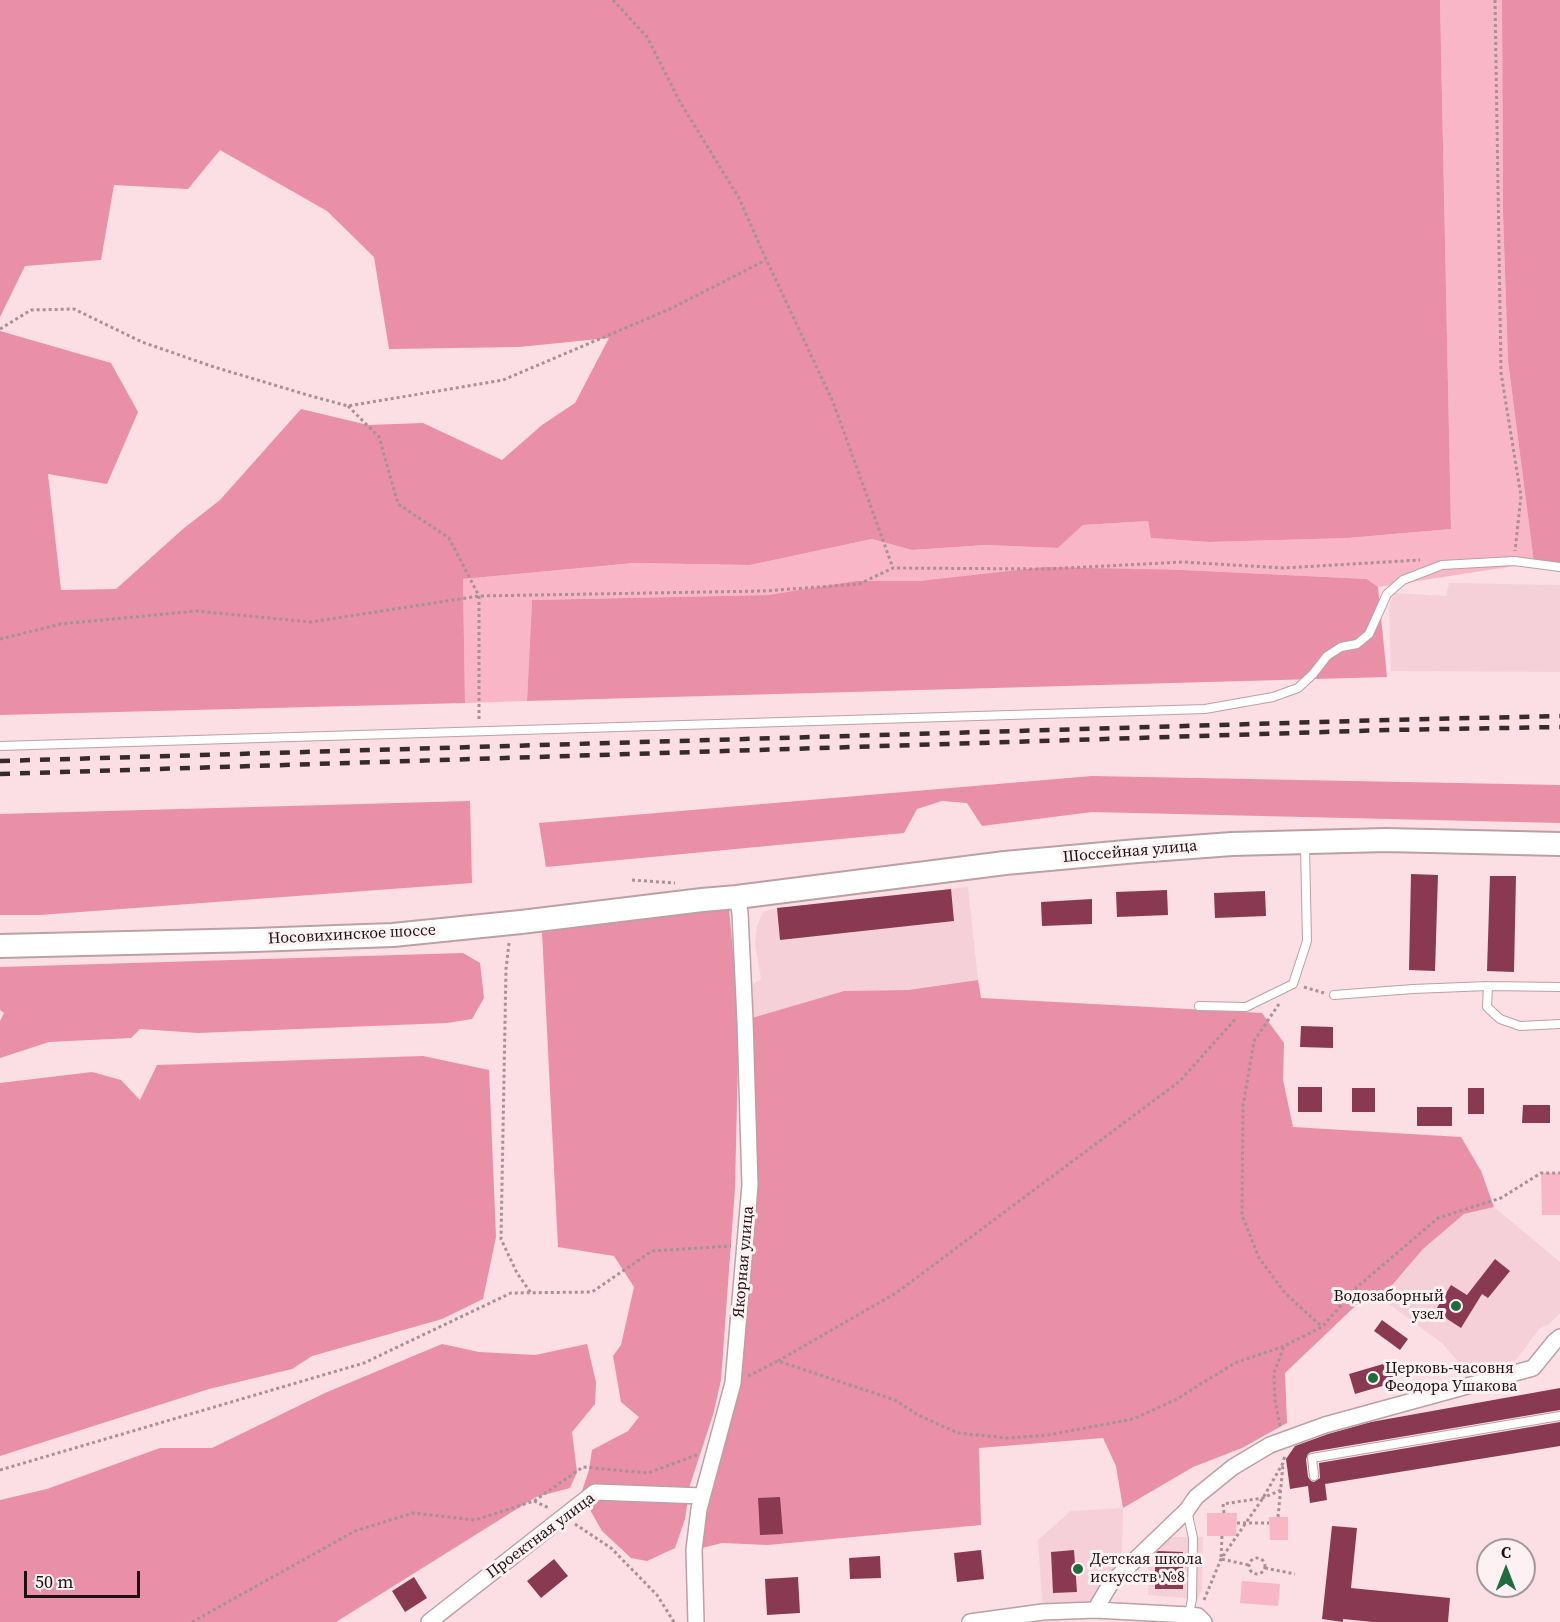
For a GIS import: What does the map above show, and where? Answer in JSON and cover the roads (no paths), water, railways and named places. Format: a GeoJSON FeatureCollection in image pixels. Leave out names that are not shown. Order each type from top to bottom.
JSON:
{"type":"FeatureCollection","features":[{"type":"Feature","properties":{"kind":"main road","name":"Шоссейная улица"},"geometry":{"type":"LineString","coordinates":[[702,900],[1005,863],[1149,850],[1304,841],[1386,840],[1560,844]]}},
{"type":"Feature","properties":{"kind":"main road","name":"Носовихинское шоссе"},"geometry":{"type":"LineString","coordinates":[[0,946],[393,935],[702,900]]}},
{"type":"Feature","properties":{"kind":"street","name":"Якорная улица"},"geometry":{"type":"LineString","coordinates":[[696,1622],[694,1551],[699,1509],[733,1383],[750,1185],[745,1020],[740,913],[737,897]]}},
{"type":"Feature","properties":{"kind":"street"},"geometry":{"type":"LineString","coordinates":[[1095,1610],[1111,1583],[1187,1510],[1196,1497],[1233,1467],[1270,1445],[1324,1425],[1533,1368],[1560,1337]]}},
{"type":"Feature","properties":{"kind":"street","name":"Проектная улица"},"geometry":{"type":"LineString","coordinates":[[429,1622],[595,1492],[702,1497]]}},
{"type":"Feature","properties":{"kind":"street"},"geometry":{"type":"LineString","coordinates":[[970,1622],[1043,1612],[1095,1610],[1197,1618]]}},
{"type":"Feature","properties":{"kind":"lane"},"geometry":{"type":"LineString","coordinates":[[0,746],[1205,709],[1273,697],[1298,688],[1327,656],[1341,647],[1357,644],[1369,634],[1387,594],[1402,580],[1442,565],[1514,561],[1560,567]]}},
{"type":"Feature","properties":{"kind":"lane"},"geometry":{"type":"LineString","coordinates":[[1199,1006],[1246,1007],[1293,984],[1307,941],[1304,841]]}},
{"type":"Feature","properties":{"kind":"lane"},"geometry":{"type":"LineString","coordinates":[[1334,995],[1488,986],[1560,987]]}},
{"type":"Feature","properties":{"kind":"lane"},"geometry":{"type":"LineString","coordinates":[[1488,986],[1487,1007],[1500,1019],[1520,1026],[1560,1024]]}},
{"type":"Feature","properties":{"kind":"lane"},"geometry":{"type":"LineString","coordinates":[[1314,1476],[1312,1458],[1560,1416]]}},
{"type":"Feature","properties":{"kind":"lane"},"geometry":{"type":"LineString","coordinates":[[1187,1510],[1193,1538],[1192,1599],[1197,1618]]}},
{"type":"Feature","properties":{"kind":"railway"},"geometry":{"type":"LineString","coordinates":[[0,761],[1560,716]]}},
{"type":"Feature","properties":{"kind":"railway"},"geometry":{"type":"LineString","coordinates":[[0,774],[1388,730],[1560,727]]}},
{"type":"Feature","properties":{"kind":"place","name":"Водозаборный узел"},"geometry":{"type":"Point","coordinates":[1456,1306]}},
{"type":"Feature","properties":{"kind":"place","name":"Церковь-часовня Феодора Ушакова"},"geometry":{"type":"Point","coordinates":[1373,1378]}},
{"type":"Feature","properties":{"kind":"place","name":"Детская школа искусств №8"},"geometry":{"type":"Point","coordinates":[1078,1569]}}]}
